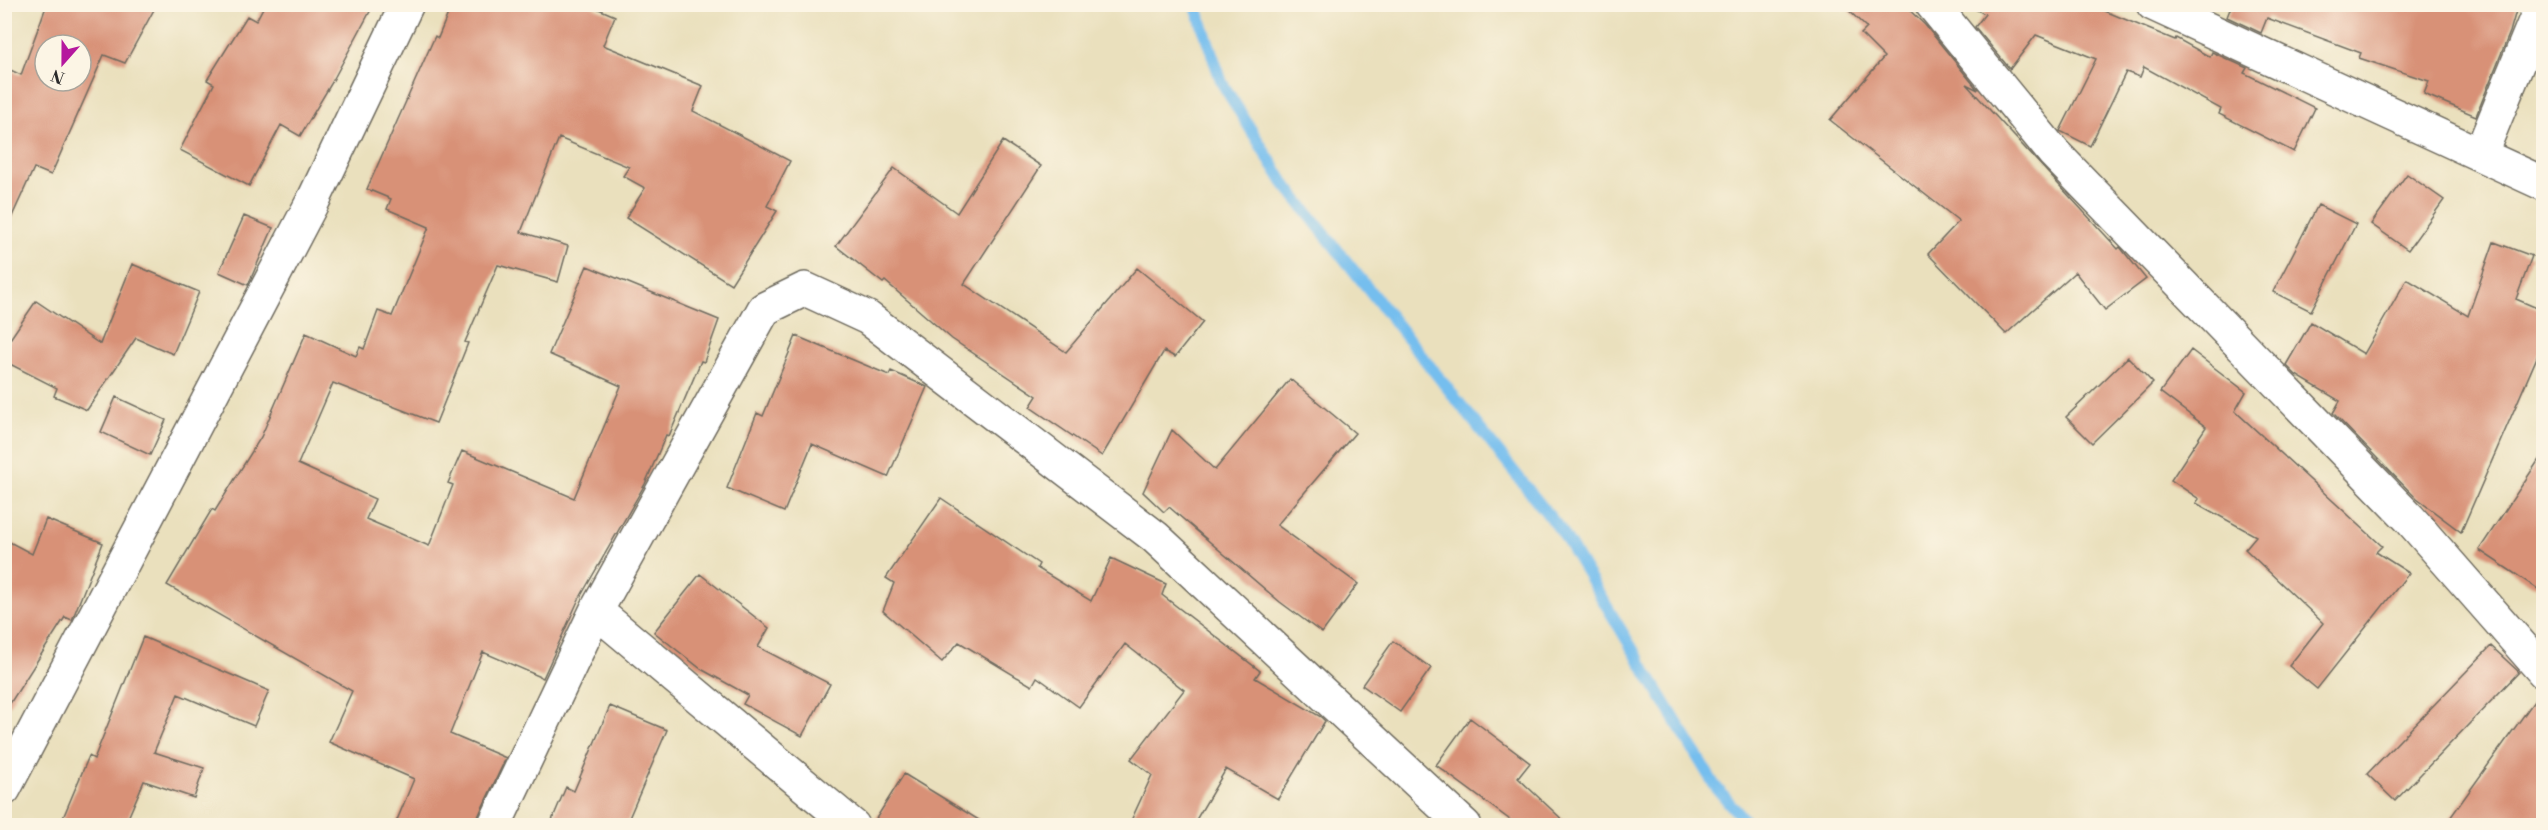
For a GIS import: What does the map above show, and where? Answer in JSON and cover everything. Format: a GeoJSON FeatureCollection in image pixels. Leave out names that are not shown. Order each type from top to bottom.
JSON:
{"type":"FeatureCollection","features":[{"type":"Feature","properties":{"kind":"street"},"geometry":{"type":"LineString","coordinates":[[4,789],[314,199],[407,4]]}},
{"type":"Feature","properties":{"kind":"street"},"geometry":{"type":"LineString","coordinates":[[1932,4],[2054,153],[2409,518],[2544,672]]}},
{"type":"Feature","properties":{"kind":"street"},"geometry":{"type":"LineString","coordinates":[[2153,4],[2481,153],[2544,184]]}},
{"type":"Feature","properties":{"kind":"street"},"geometry":{"type":"LineString","coordinates":[[2481,153],[2542,4]]}},
{"type":"Feature","properties":{"kind":"street"},"geometry":{"type":"LineString","coordinates":[[494,825],[596,610],[764,309],[806,289],[868,318],[1155,537],[1465,825]]}},
{"type":"Feature","properties":{"kind":"street"},"geometry":{"type":"LineString","coordinates":[[596,610],[853,825]]}},
{"type":"Feature","properties":{"kind":"building"},"geometry":{"type":"Polygon","coordinates":[[[47,4],[157,4],[125,63],[104,55],[93,80],[93,33],[36,33],[47,4]]]}},
{"type":"Feature","properties":{"kind":"building"},"geometry":{"type":"Polygon","coordinates":[[[265,4],[374,4],[300,136],[281,125],[249,186],[180,150],[214,84],[207,80],[247,16],[256,21],[265,4]]]}},
{"type":"Feature","properties":{"kind":"building"},"geometry":{"type":"Polygon","coordinates":[[[452,4],[587,4],[615,16],[603,45],[703,86],[693,111],[790,161],[767,206],[777,211],[731,284],[626,218],[645,188],[623,176],[629,167],[559,138],[521,232],[568,246],[558,282],[498,265],[465,342],[468,343],[436,423],[333,383],[298,464],[375,499],[366,519],[429,546],[453,485],[448,483],[462,451],[574,498],[621,386],[549,354],[587,266],[719,320],[704,362],[701,361],[669,436],[666,435],[645,484],[578,601],[543,678],[483,652],[450,734],[506,758],[474,825],[395,825],[414,779],[329,742],[352,691],[167,585],[212,509],[215,511],[261,437],[306,333],[356,356],[360,347],[364,349],[378,311],[392,316],[429,227],[387,209],[391,199],[367,189],[435,36],[438,38],[452,4]]]}},
{"type":"Feature","properties":{"kind":"building"},"geometry":{"type":"Polygon","coordinates":[[[1842,4],[1903,4],[1925,25],[1978,90],[1966,84],[2118,249],[2120,247],[2146,279],[2105,310],[2075,272],[2006,334],[1928,254],[1959,221],[1830,120],[1884,57],[1861,34],[1867,28],[1842,4]]]}},
{"type":"Feature","properties":{"kind":"building"},"geometry":{"type":"Polygon","coordinates":[[[1965,4],[2088,4],[2175,40],[2176,38],[2210,57],[2212,52],[2247,68],[2244,73],[2315,108],[2294,152],[2219,114],[2221,109],[2144,67],[2140,77],[2126,72],[2090,146],[2060,131],[2096,59],[2036,35],[2010,69],[1975,27],[1985,14],[1965,4]]]}},
{"type":"Feature","properties":{"kind":"building"},"geometry":{"type":"Polygon","coordinates":[[[2232,4],[2518,4],[2510,32],[2476,116],[2424,94],[2429,81],[2359,58],[2361,53],[2267,18],[2261,33],[2227,17],[2232,4]]]}},
{"type":"Feature","properties":{"kind":"building"},"geometry":{"type":"Polygon","coordinates":[[[33,42],[33,93],[87,93],[51,175],[34,168],[4,234],[4,67],[21,75],[33,42]]]}},
{"type":"Feature","properties":{"kind":"building"},"geometry":{"type":"Polygon","coordinates":[[[1003,141],[1041,166],[964,284],[1066,352],[1137,268],[1203,322],[1175,357],[1164,351],[1102,456],[1030,407],[1037,396],[952,339],[885,281],[883,283],[836,246],[894,168],[957,213],[1003,141]]]}},
{"type":"Feature","properties":{"kind":"building"},"geometry":{"type":"Polygon","coordinates":[[[2407,174],[2444,200],[2408,250],[2371,224],[2407,174]]]}},
{"type":"Feature","properties":{"kind":"building"},"geometry":{"type":"Polygon","coordinates":[[[2318,205],[2356,224],[2311,311],[2273,292],[2318,205]]]}},
{"type":"Feature","properties":{"kind":"building"},"geometry":{"type":"Polygon","coordinates":[[[244,216],[273,228],[248,285],[219,272],[244,216]]]}},
{"type":"Feature","properties":{"kind":"building"},"geometry":{"type":"Polygon","coordinates":[[[2494,242],[2532,256],[2516,299],[2544,311],[2544,341],[2461,532],[2417,499],[2333,413],[2340,401],[2296,375],[2286,365],[2311,322],[2364,354],[2407,279],[2468,316],[2494,242]]]}},
{"type":"Feature","properties":{"kind":"building"},"geometry":{"type":"Polygon","coordinates":[[[132,264],[199,292],[173,354],[136,338],[87,410],[54,396],[57,388],[4,361],[4,348],[36,301],[100,344],[132,264]]]}},
{"type":"Feature","properties":{"kind":"building"},"geometry":{"type":"Polygon","coordinates":[[[796,336],[889,375],[891,371],[927,387],[888,477],[812,444],[784,512],[727,488],[757,413],[763,416],[796,336]]]}},
{"type":"Feature","properties":{"kind":"building"},"geometry":{"type":"Polygon","coordinates":[[[2191,350],[2246,392],[2235,411],[2382,546],[2376,552],[2409,573],[2317,689],[2289,666],[2323,623],[2245,549],[2256,536],[2196,503],[2199,499],[2171,480],[2206,427],[2160,392],[2191,350]]]}},
{"type":"Feature","properties":{"kind":"building"},"geometry":{"type":"Polygon","coordinates":[[[2128,357],[2153,383],[2092,443],[2066,417],[2128,357]]]}},
{"type":"Feature","properties":{"kind":"building"},"geometry":{"type":"Polygon","coordinates":[[[1290,379],[1355,433],[1277,525],[1358,584],[1322,633],[1280,602],[1169,507],[1164,512],[1143,492],[1172,430],[1215,470],[1290,379]]]}},
{"type":"Feature","properties":{"kind":"building"},"geometry":{"type":"Polygon","coordinates":[[[116,397],[166,420],[150,455],[101,432],[116,397]]]}},
{"type":"Feature","properties":{"kind":"building"},"geometry":{"type":"Polygon","coordinates":[[[2544,452],[2544,593],[2479,550],[2544,452]]]}},
{"type":"Feature","properties":{"kind":"building"},"geometry":{"type":"Polygon","coordinates":[[[941,498],[1039,564],[1037,568],[1091,601],[1111,558],[1166,584],[1162,595],[1260,671],[1255,678],[1321,717],[1325,721],[1278,799],[1226,769],[1193,825],[1129,825],[1152,775],[1131,759],[1184,690],[1125,644],[1079,707],[1037,677],[1032,686],[959,642],[942,662],[883,611],[894,583],[886,578],[941,498]]]}},
{"type":"Feature","properties":{"kind":"building"},"geometry":{"type":"Polygon","coordinates":[[[46,519],[103,543],[72,620],[65,617],[4,713],[4,539],[32,554],[46,519]]]}},
{"type":"Feature","properties":{"kind":"building"},"geometry":{"type":"Polygon","coordinates":[[[700,574],[769,628],[758,647],[830,684],[802,736],[743,704],[748,695],[701,669],[654,632],[700,574]]]}},
{"type":"Feature","properties":{"kind":"building"},"geometry":{"type":"Polygon","coordinates":[[[143,637],[269,691],[254,726],[178,694],[154,752],[204,768],[194,798],[144,781],[125,825],[60,825],[89,756],[94,759],[143,637]]]}},
{"type":"Feature","properties":{"kind":"building"},"geometry":{"type":"Polygon","coordinates":[[[1393,641],[1431,668],[1400,712],[1362,685],[1393,641]]]}},
{"type":"Feature","properties":{"kind":"building"},"geometry":{"type":"Polygon","coordinates":[[[2491,646],[2519,672],[2395,801],[2367,774],[2491,646]]]}},
{"type":"Feature","properties":{"kind":"building"},"geometry":{"type":"Polygon","coordinates":[[[2542,690],[2544,825],[2445,825],[2542,690]]]}},
{"type":"Feature","properties":{"kind":"building"},"geometry":{"type":"Polygon","coordinates":[[[610,706],[667,730],[626,825],[550,825],[566,787],[574,791],[610,706]]]}},
{"type":"Feature","properties":{"kind":"building"},"geometry":{"type":"Polygon","coordinates":[[[1470,718],[1530,763],[1518,778],[1568,825],[1517,825],[1436,765],[1470,718]]]}},
{"type":"Feature","properties":{"kind":"building"},"geometry":{"type":"Polygon","coordinates":[[[904,774],[987,825],[872,825],[904,774]]]}},
{"type":"Feature","properties":{"kind":"waterway"},"geometry":{"type":"LineString","coordinates":[[1195,4],[1222,83],[1284,183],[1562,532],[1715,786],[1749,826]]}}]}
